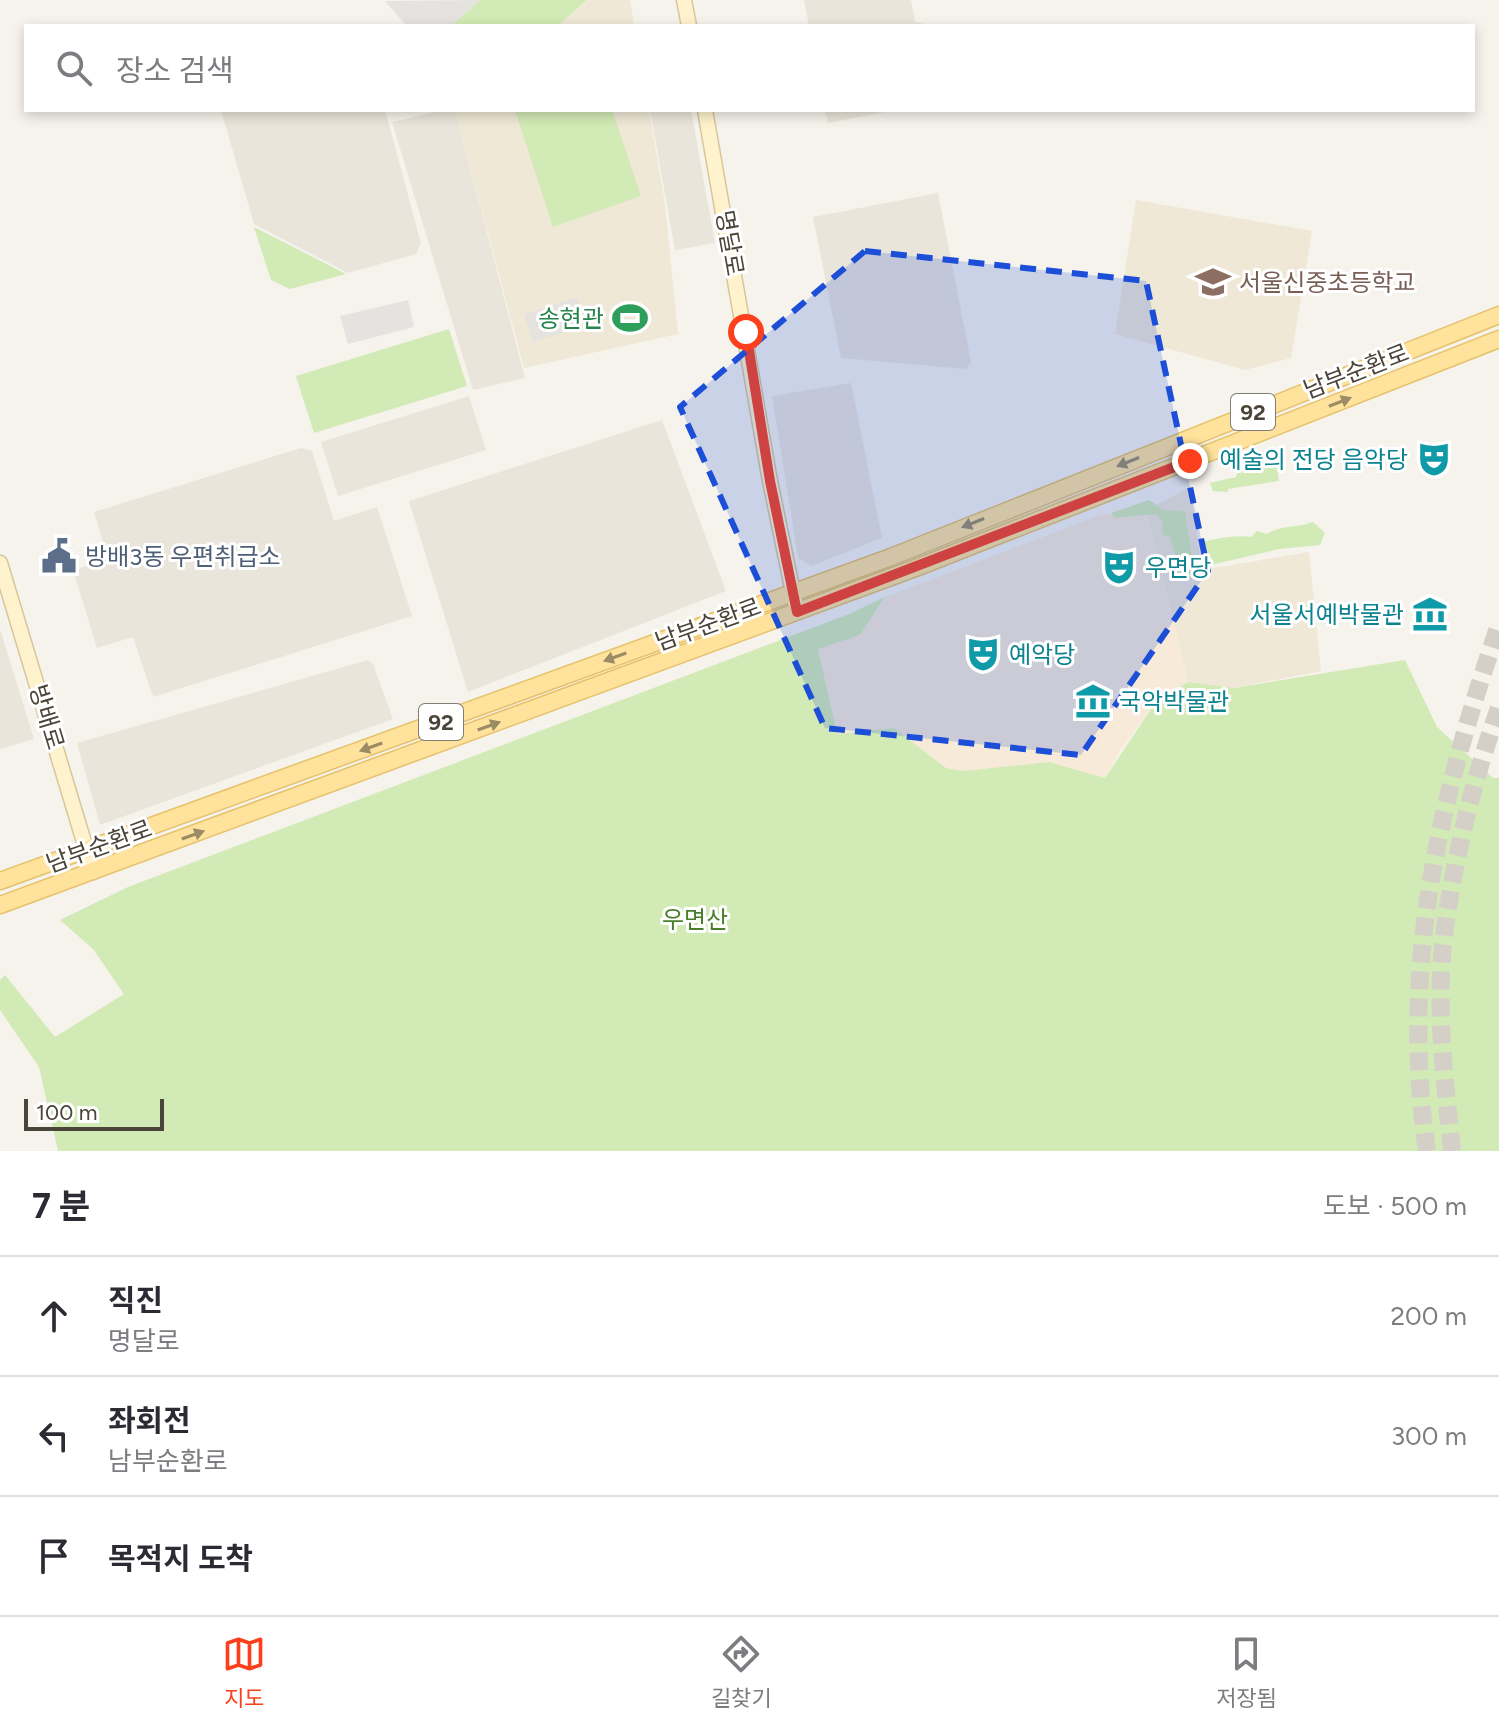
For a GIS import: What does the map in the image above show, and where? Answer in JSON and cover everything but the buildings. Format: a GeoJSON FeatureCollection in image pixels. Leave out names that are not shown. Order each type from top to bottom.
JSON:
{"type":"FeatureCollection","features":[{"type":"Feature","properties":{"kind":"main road"},"geometry":{"type":"LineString","coordinates":[[684,0],[689,24]]}},
{"type":"Feature","properties":{"kind":"main road","name":"명달로"},"geometry":{"type":"LineString","coordinates":[[705,112],[770,481],[797,612]]}},
{"type":"Feature","properties":{"kind":"main road","name":"남부순환로"},"geometry":{"type":"LineString","coordinates":[[0,881],[794,593],[1499,315]]}},
{"type":"Feature","properties":{"kind":"main road","name":"남부순환로"},"geometry":{"type":"LineString","coordinates":[[0,905],[797,612],[1499,339]]}},
{"type":"Feature","properties":{"kind":"main road","name":"방배로"},"geometry":{"type":"LineString","coordinates":[[0,563],[93,872]]}},
{"type":"Feature","properties":{"kind":"highlighted area"},"geometry":{"type":"Polygon","coordinates":[[[865,251],[1146,281],[1208,571],[1081,755],[825,728],[680,407],[865,251]]]}},
{"type":"Feature","properties":{"kind":"shaded area"},"geometry":{"type":"Polygon","coordinates":[[[480,0],[453,24],[405,24],[385,1],[480,0]]]}},
{"type":"Feature","properties":{"kind":"shaded area"},"geometry":{"type":"Polygon","coordinates":[[[588,0],[630,0],[634,24],[560,24],[588,0]]]}},
{"type":"Feature","properties":{"kind":"shaded area"},"geometry":{"type":"Polygon","coordinates":[[[804,0],[911,0],[915,22],[924,24],[809,24],[804,0]]]}},
{"type":"Feature","properties":{"kind":"shaded area"},"geometry":{"type":"Polygon","coordinates":[[[222,112],[386,112],[421,243],[416,254],[348,273],[254,224],[222,112]]]}},
{"type":"Feature","properties":{"kind":"shaded area"},"geometry":{"type":"Polygon","coordinates":[[[434,112],[456,112],[525,378],[473,390],[392,122],[434,112]]]}},
{"type":"Feature","properties":{"kind":"shaded area"},"geometry":{"type":"Polygon","coordinates":[[[456,112],[649,112],[665,204],[678,334],[524,368],[456,112]]]}},
{"type":"Feature","properties":{"kind":"shaded area"},"geometry":{"type":"Polygon","coordinates":[[[650,112],[691,112],[715,243],[675,250],[650,112]]]}},
{"type":"Feature","properties":{"kind":"shaded area"},"geometry":{"type":"Polygon","coordinates":[[[825,112],[885,112],[828,123],[825,112]]]}},
{"type":"Feature","properties":{"kind":"shaded area"},"geometry":{"type":"Polygon","coordinates":[[[938,193],[971,362],[966,369],[841,358],[813,217],[938,193]]]}},
{"type":"Feature","properties":{"kind":"shaded area","name":"서울신중초등학교"},"geometry":{"type":"Polygon","coordinates":[[[1136,200],[1312,231],[1291,358],[1245,370],[1115,334],[1136,200]]]}},
{"type":"Feature","properties":{"kind":"shaded area"},"geometry":{"type":"Polygon","coordinates":[[[577,297],[587,325],[533,342],[524,315],[577,297]]]}},
{"type":"Feature","properties":{"kind":"shaded area"},"geometry":{"type":"Polygon","coordinates":[[[408,300],[414,327],[348,344],[340,316],[408,300]]]}},
{"type":"Feature","properties":{"kind":"shaded area"},"geometry":{"type":"Polygon","coordinates":[[[851,383],[882,538],[812,566],[798,558],[772,396],[851,383]]]}},
{"type":"Feature","properties":{"kind":"shaded area"},"geometry":{"type":"Polygon","coordinates":[[[469,396],[486,450],[338,496],[321,442],[469,396]]]}},
{"type":"Feature","properties":{"kind":"shaded area"},"geometry":{"type":"Polygon","coordinates":[[[662,420],[726,591],[468,692],[409,501],[662,420]]]}},
{"type":"Feature","properties":{"kind":"shaded area"},"geometry":{"type":"Polygon","coordinates":[[[301,448],[312,451],[334,521],[377,507],[412,616],[153,697],[133,637],[97,648],[73,570],[108,559],[94,512],[301,448]]]}},
{"type":"Feature","properties":{"kind":"shaded area"},"geometry":{"type":"Polygon","coordinates":[[[1190,487],[1202,570],[1309,552],[1321,671],[1234,688],[1188,682],[1147,510],[1190,487]]]}},
{"type":"Feature","properties":{"kind":"shaded area"},"geometry":{"type":"Polygon","coordinates":[[[1147,510],[1188,682],[1157,700],[1118,754],[1105,778],[1049,762],[963,771],[946,768],[894,728],[837,735],[818,649],[860,635],[886,597],[1100,515],[1147,510]]]}},
{"type":"Feature","properties":{"kind":"shaded area"},"geometry":{"type":"Polygon","coordinates":[[[0,629],[34,739],[0,749],[0,629]]]}},
{"type":"Feature","properties":{"kind":"shaded area"},"geometry":{"type":"Polygon","coordinates":[[[368,660],[373,664],[393,719],[100,825],[77,743],[368,660]]]}},
{"type":"Feature","properties":{"kind":"green space"},"geometry":{"type":"Polygon","coordinates":[[[480,0],[587,0],[560,24],[453,24],[480,0]]]}},
{"type":"Feature","properties":{"kind":"green space"},"geometry":{"type":"Polygon","coordinates":[[[516,112],[613,112],[641,196],[553,227],[516,112]]]}},
{"type":"Feature","properties":{"kind":"green space"},"geometry":{"type":"Polygon","coordinates":[[[254,227],[346,274],[290,289],[271,280],[254,227]]]}},
{"type":"Feature","properties":{"kind":"green space"},"geometry":{"type":"Polygon","coordinates":[[[449,329],[467,386],[314,433],[296,376],[449,329]]]}},
{"type":"Feature","properties":{"kind":"green space"},"geometry":{"type":"Polygon","coordinates":[[[1266,456],[1277,468],[1279,481],[1228,489],[1228,492],[1213,491],[1210,483],[1236,477],[1239,467],[1254,469],[1266,456]]]}},
{"type":"Feature","properties":{"kind":"green space"},"geometry":{"type":"Polygon","coordinates":[[[1149,500],[1163,510],[1185,511],[1195,578],[1182,580],[1170,536],[1163,535],[1162,521],[1156,514],[1115,518],[1111,513],[1149,500]]]}},
{"type":"Feature","properties":{"kind":"green space"},"geometry":{"type":"Polygon","coordinates":[[[1313,522],[1325,533],[1320,545],[1279,549],[1211,565],[1202,554],[1202,542],[1227,537],[1251,537],[1257,531],[1267,534],[1313,522]]]}},
{"type":"Feature","properties":{"kind":"green space","name":"우면산"},"geometry":{"type":"Polygon","coordinates":[[[885,597],[860,635],[818,649],[837,734],[894,728],[946,768],[963,771],[1049,762],[1105,778],[1157,700],[1188,682],[1234,688],[1405,660],[1437,727],[1493,778],[1499,778],[1499,1151],[58,1151],[39,1067],[0,1010],[0,980],[5,975],[55,1037],[124,994],[93,949],[60,920],[128,887],[849,614],[885,597]]]}},
{"type":"Feature","properties":{"kind":"tunnel"},"geometry":{"type":"LineString","coordinates":[[1427,1151],[1420,1082],[1418,1015],[1430,884],[1459,755],[1499,625]]}},
{"type":"Feature","properties":{"kind":"tunnel"},"geometry":{"type":"LineString","coordinates":[[1452,1151],[1441,1022],[1443,945],[1464,825],[1499,708]]}},
{"type":"Feature","properties":{"kind":"place","name":"서울신중초등학교"},"geometry":{"type":"Point","coordinates":[1213,282]}},
{"type":"Feature","properties":{"kind":"place","name":"송현관"},"geometry":{"type":"Point","coordinates":[630,318]}},
{"type":"Feature","properties":{"kind":"place","name":"예술의 전당 음악당"},"geometry":{"type":"Point","coordinates":[1434,459]}},
{"type":"Feature","properties":{"kind":"place","name":"방배3동 우편취급소"},"geometry":{"type":"Point","coordinates":[59,556]}},
{"type":"Feature","properties":{"kind":"place","name":"우면당"},"geometry":{"type":"Point","coordinates":[1119,567]}},
{"type":"Feature","properties":{"kind":"place","name":"서울서예박물관"},"geometry":{"type":"Point","coordinates":[1430,614]}},
{"type":"Feature","properties":{"kind":"place","name":"예악당"},"geometry":{"type":"Point","coordinates":[983,654]}},
{"type":"Feature","properties":{"kind":"place","name":"국악박물관"},"geometry":{"type":"Point","coordinates":[1093,701]}},
{"type":"Feature","properties":{"kind":"route"},"geometry":{"type":"LineString","coordinates":[[746,332],[770,481],[797,612],[1190,461]]}}]}
